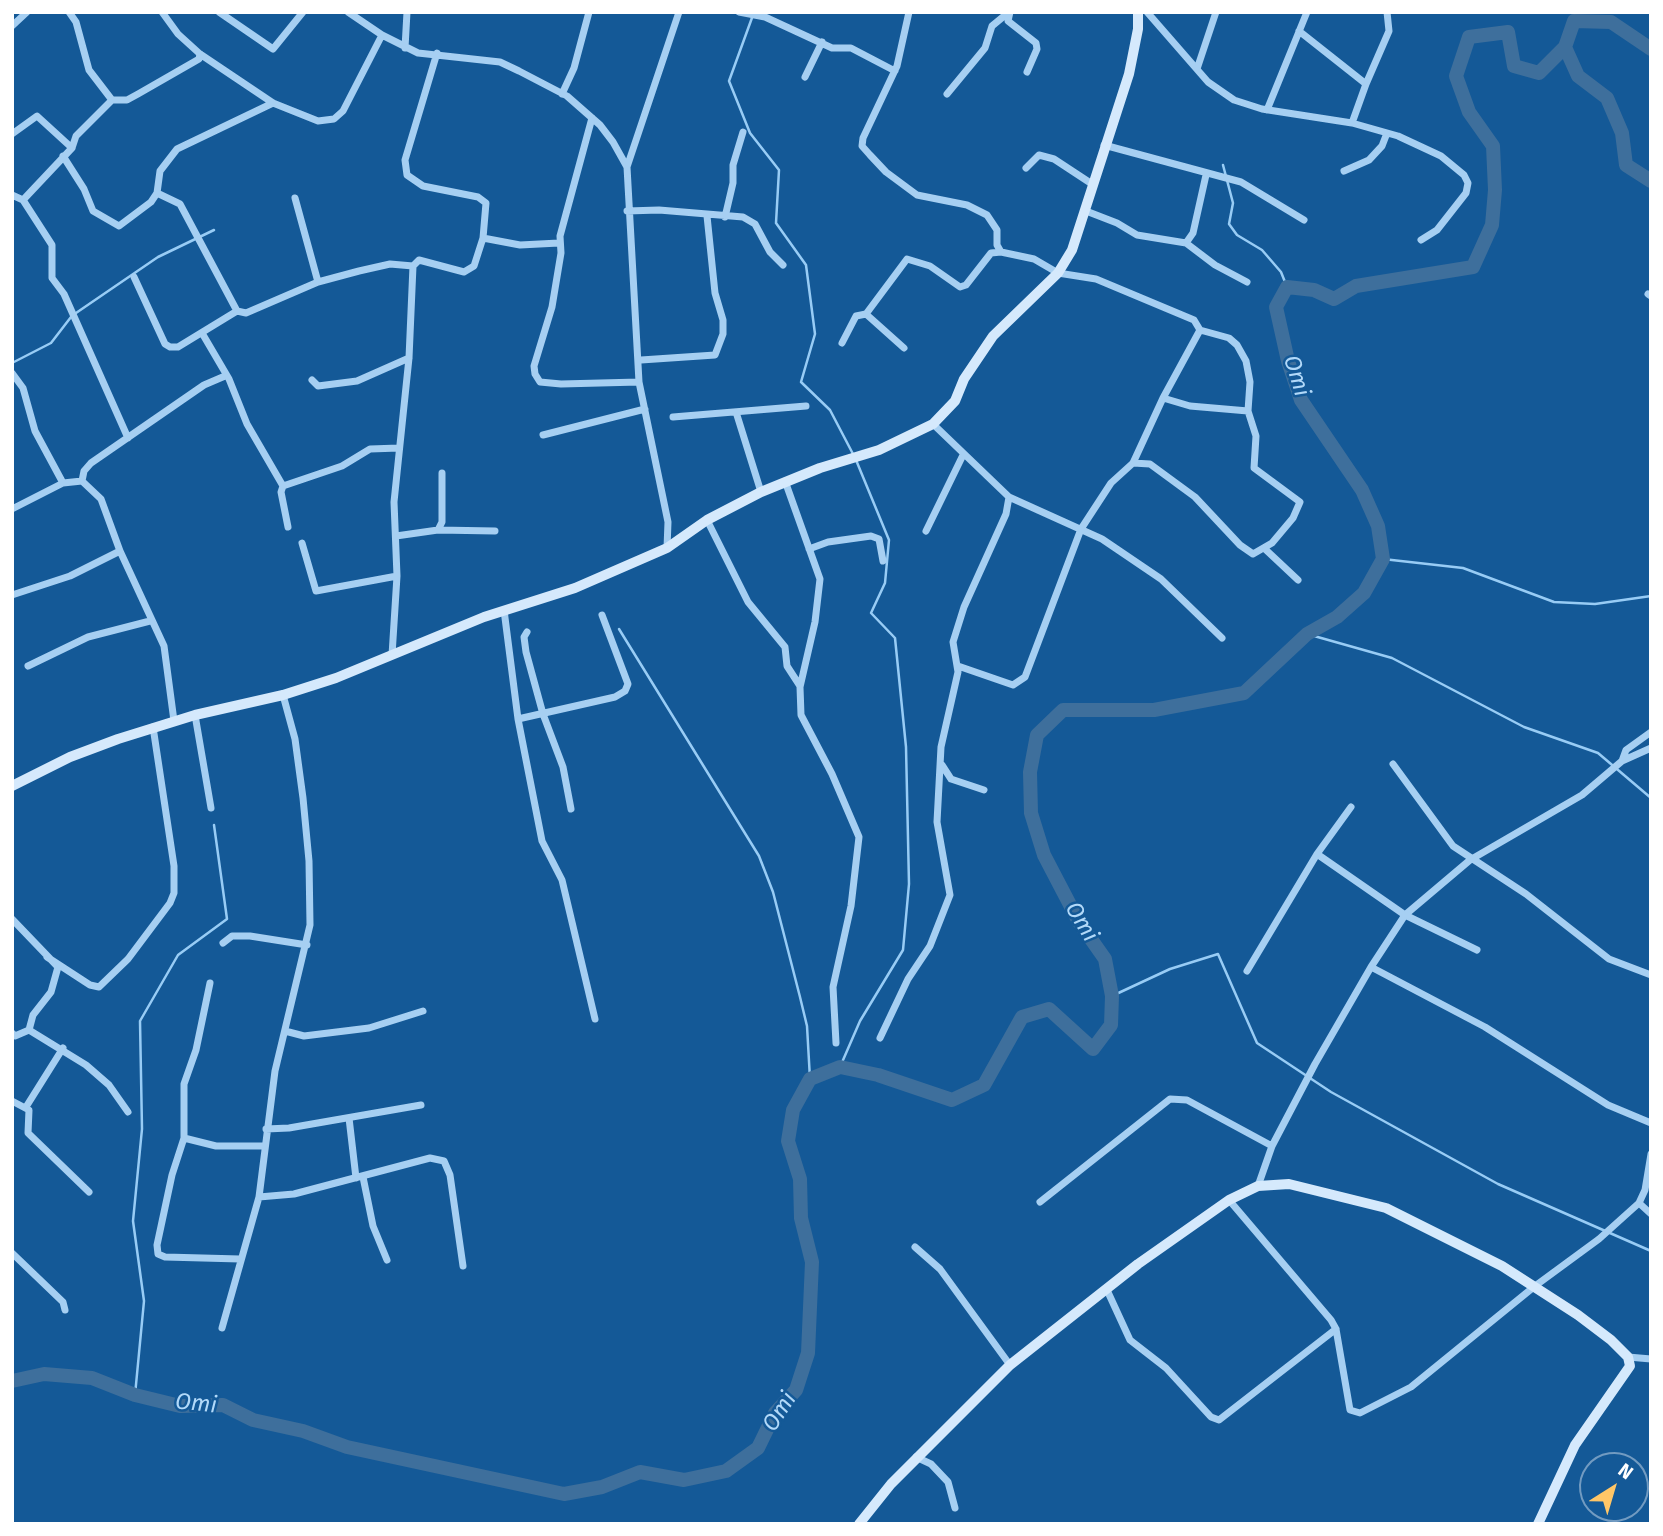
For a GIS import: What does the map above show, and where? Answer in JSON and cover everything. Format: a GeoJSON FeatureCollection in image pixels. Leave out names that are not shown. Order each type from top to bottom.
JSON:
{"type":"FeatureCollection","features":[{"type":"Feature","properties":{"kind":"street"},"geometry":{"type":"LineString","coordinates":[[12,26],[27,12]]}},
{"type":"Feature","properties":{"kind":"street"},"geometry":{"type":"LineString","coordinates":[[69,12],[76,22],[89,70],[112,100]]}},
{"type":"Feature","properties":{"kind":"street"},"geometry":{"type":"LineString","coordinates":[[162,12],[177,34],[200,54],[273,103],[318,121],[334,119],[350,100],[364,65],[382,35]]}},
{"type":"Feature","properties":{"kind":"street"},"geometry":{"type":"LineString","coordinates":[[219,12],[273,49],[303,12]]}},
{"type":"Feature","properties":{"kind":"street"},"geometry":{"type":"LineString","coordinates":[[348,12],[382,35],[418,53],[500,62],[562,94],[592,118],[613,142],[627,167]]}},
{"type":"Feature","properties":{"kind":"street"},"geometry":{"type":"LineString","coordinates":[[405,48],[407,12]]}},
{"type":"Feature","properties":{"kind":"street"},"geometry":{"type":"LineString","coordinates":[[562,94],[574,68],[588,15],[578,12]]}},
{"type":"Feature","properties":{"kind":"street"},"geometry":{"type":"LineString","coordinates":[[667,548],[668,522],[639,382],[640,360],[627,211],[627,167],[679,12]]}},
{"type":"Feature","properties":{"kind":"street"},"geometry":{"type":"LineString","coordinates":[[739,12],[765,17],[832,48],[851,48],[895,71]]}},
{"type":"Feature","properties":{"kind":"street"},"geometry":{"type":"LineString","coordinates":[[909,12],[895,71],[872,114],[862,146],[886,173],[917,195],[967,205],[987,215],[997,230],[997,245],[1001,251]]}},
{"type":"Feature","properties":{"kind":"street"},"geometry":{"type":"LineString","coordinates":[[1009,12],[1007,21],[1036,43],[1037,49],[1027,72]]}},
{"type":"Feature","properties":{"kind":"street"},"geometry":{"type":"LineString","coordinates":[[947,94],[985,48],[992,26],[1009,12]]}},
{"type":"Feature","properties":{"kind":"street"},"geometry":{"type":"LineString","coordinates":[[12,786],[70,757],[153,727],[283,695],[504,610],[575,588],[667,548],[707,520],[785,481],[879,450],[933,424],[955,401],[964,380],[993,336],[1058,273],[1072,250],[1086,211],[1091,184],[1129,74],[1138,29],[1138,12]]}},
{"type":"Feature","properties":{"kind":"street"},"geometry":{"type":"LineString","coordinates":[[1147,12],[1208,82],[1234,100],[1266,110],[1352,123],[1387,133],[1419,144],[1441,156],[1464,175],[1468,183],[1466,193],[1437,230],[1421,240]]}},
{"type":"Feature","properties":{"kind":"street"},"geometry":{"type":"LineString","coordinates":[[1197,69],[1216,12]]}},
{"type":"Feature","properties":{"kind":"street"},"geometry":{"type":"LineString","coordinates":[[1266,110],[1307,12]]}},
{"type":"Feature","properties":{"kind":"street"},"geometry":{"type":"LineString","coordinates":[[1352,123],[1389,31],[1387,12]]}},
{"type":"Feature","properties":{"kind":"street"},"geometry":{"type":"LineString","coordinates":[[1299,31],[1366,84]]}},
{"type":"Feature","properties":{"kind":"street"},"geometry":{"type":"LineString","coordinates":[[805,78],[822,42]]}},
{"type":"Feature","properties":{"kind":"street"},"geometry":{"type":"LineString","coordinates":[[134,277],[165,344],[178,346],[237,311],[253,310],[318,282],[390,264],[413,266],[424,260],[464,272],[474,265],[483,238],[486,203],[478,197],[422,186],[407,175],[405,160],[437,53]]}},
{"type":"Feature","properties":{"kind":"street"},"geometry":{"type":"LineString","coordinates":[[23,200],[72,148],[76,135],[112,100],[127,100],[199,60],[200,54]]}},
{"type":"Feature","properties":{"kind":"street"},"geometry":{"type":"LineString","coordinates":[[63,156],[84,189],[93,211],[118,226],[142,211],[156,193],[160,171],[177,149],[273,103]]}},
{"type":"Feature","properties":{"kind":"street"},"geometry":{"type":"LineString","coordinates":[[12,134],[37,116],[72,148]]}},
{"type":"Feature","properties":{"kind":"street"},"geometry":{"type":"LineString","coordinates":[[592,118],[559,243],[561,253],[552,307],[534,366],[535,374],[540,382],[561,384],[639,382]]}},
{"type":"Feature","properties":{"kind":"street"},"geometry":{"type":"LineString","coordinates":[[726,217],[733,183],[733,165],[743,132]]}},
{"type":"Feature","properties":{"kind":"street"},"geometry":{"type":"LineString","coordinates":[[1344,171],[1369,160],[1382,146],[1387,133]]}},
{"type":"Feature","properties":{"kind":"street"},"geometry":{"type":"LineString","coordinates":[[1104,145],[1206,175],[1241,182],[1304,220]]}},
{"type":"Feature","properties":{"kind":"street"},"geometry":{"type":"LineString","coordinates":[[1026,169],[1039,155],[1054,159],[1091,184]]}},
{"type":"Feature","properties":{"kind":"street"},"geometry":{"type":"LineString","coordinates":[[1186,243],[1193,233],[1206,175]]}},
{"type":"Feature","properties":{"kind":"street"},"geometry":{"type":"LineString","coordinates":[[156,193],[180,204],[237,311]]}},
{"type":"Feature","properties":{"kind":"street"},"geometry":{"type":"LineString","coordinates":[[12,195],[23,200],[52,245],[52,278],[64,294],[128,438]]}},
{"type":"Feature","properties":{"kind":"street"},"geometry":{"type":"LineString","coordinates":[[295,198],[318,282]]}},
{"type":"Feature","properties":{"kind":"street"},"geometry":{"type":"LineString","coordinates":[[627,211],[659,210],[743,217],[755,224],[770,251],[783,265]]}},
{"type":"Feature","properties":{"kind":"street"},"geometry":{"type":"LineString","coordinates":[[1086,211],[1117,223],[1137,235],[1186,243],[1247,282]]}},
{"type":"Feature","properties":{"kind":"street"},"geometry":{"type":"LineString","coordinates":[[640,360],[715,355],[723,334],[723,320],[715,293],[708,216]]}},
{"type":"Feature","properties":{"kind":"street"},"geometry":{"type":"LineString","coordinates":[[483,238],[520,245],[559,243]]}},
{"type":"Feature","properties":{"kind":"street"},"geometry":{"type":"LineString","coordinates":[[842,343],[856,316],[866,314],[907,259],[930,266],[960,287],[966,285],[991,253],[1001,251],[1034,259],[1058,273],[1096,279],[1194,320],[1200,330],[1229,338],[1237,345],[1246,360],[1250,382],[1248,411],[1256,436],[1254,468],[1300,502],[1293,518],[1265,549],[1253,554],[1240,545],[1195,497],[1150,464],[1133,463]]}},
{"type":"Feature","properties":{"kind":"street"},"geometry":{"type":"LineString","coordinates":[[392,655],[397,576],[394,502],[409,358],[413,266]]}},
{"type":"Feature","properties":{"kind":"street"},"geometry":{"type":"LineString","coordinates":[[866,314],[904,348]]}},
{"type":"Feature","properties":{"kind":"street"},"geometry":{"type":"LineString","coordinates":[[958,666],[1013,685],[1025,677],[1081,529],[1111,483],[1133,463],[1163,398],[1200,330]]}},
{"type":"Feature","properties":{"kind":"street"},"geometry":{"type":"LineString","coordinates":[[202,333],[247,424],[283,486],[281,492],[288,527]]}},
{"type":"Feature","properties":{"kind":"street"},"geometry":{"type":"LineString","coordinates":[[312,380],[318,386],[357,381],[409,358]]}},
{"type":"Feature","properties":{"kind":"street"},"geometry":{"type":"LineString","coordinates":[[12,373],[23,388],[35,431],[63,483]]}},
{"type":"Feature","properties":{"kind":"street"},"geometry":{"type":"LineString","coordinates":[[82,481],[84,471],[91,463],[204,385],[225,376]]}},
{"type":"Feature","properties":{"kind":"street"},"geometry":{"type":"LineString","coordinates":[[1163,398],[1190,406],[1248,411]]}},
{"type":"Feature","properties":{"kind":"street"},"geometry":{"type":"LineString","coordinates":[[673,417],[806,406]]}},
{"type":"Feature","properties":{"kind":"street"},"geometry":{"type":"LineString","coordinates":[[543,435],[645,409]]}},
{"type":"Feature","properties":{"kind":"street"},"geometry":{"type":"LineString","coordinates":[[736,412],[761,492]]}},
{"type":"Feature","properties":{"kind":"street"},"geometry":{"type":"LineString","coordinates":[[933,424],[1009,497],[1102,539],[1131,562],[1161,579],[1222,638]]}},
{"type":"Feature","properties":{"kind":"street"},"geometry":{"type":"LineString","coordinates":[[283,486],[342,466],[370,449],[398,449]]}},
{"type":"Feature","properties":{"kind":"street"},"geometry":{"type":"LineString","coordinates":[[926,531],[963,455]]}},
{"type":"Feature","properties":{"kind":"street"},"geometry":{"type":"LineString","coordinates":[[438,530],[442,522],[442,473]]}},
{"type":"Feature","properties":{"kind":"street"},"geometry":{"type":"LineString","coordinates":[[12,509],[63,483],[82,481],[101,499],[120,551],[150,621],[164,646],[174,721]]}},
{"type":"Feature","properties":{"kind":"street"},"geometry":{"type":"LineString","coordinates":[[785,481],[817,567],[820,589],[800,687],[801,715],[832,774],[859,837],[850,906],[833,987],[836,1043]]}},
{"type":"Feature","properties":{"kind":"street"},"geometry":{"type":"LineString","coordinates":[[880,1038],[908,979],[930,946],[950,895],[937,822],[941,761],[958,666],[953,642],[964,607],[1006,514],[1009,497]]}},
{"type":"Feature","properties":{"kind":"street"},"geometry":{"type":"LineString","coordinates":[[707,520],[748,602],[785,647],[787,666],[800,687]]}},
{"type":"Feature","properties":{"kind":"street"},"geometry":{"type":"LineString","coordinates":[[396,536],[438,530],[495,531]]}},
{"type":"Feature","properties":{"kind":"street"},"geometry":{"type":"LineString","coordinates":[[809,549],[828,542],[871,536],[879,539],[883,561]]}},
{"type":"Feature","properties":{"kind":"street"},"geometry":{"type":"LineString","coordinates":[[302,543],[316,591],[397,576]]}},
{"type":"Feature","properties":{"kind":"street"},"geometry":{"type":"LineString","coordinates":[[1265,549],[1298,580]]}},
{"type":"Feature","properties":{"kind":"street"},"geometry":{"type":"LineString","coordinates":[[12,595],[70,576],[120,551]]}},
{"type":"Feature","properties":{"kind":"street"},"geometry":{"type":"LineString","coordinates":[[504,610],[518,719],[542,841],[562,880],[595,1019]]}},
{"type":"Feature","properties":{"kind":"street"},"geometry":{"type":"LineString","coordinates":[[518,719],[615,696],[625,691],[628,684],[602,615]]}},
{"type":"Feature","properties":{"kind":"street"},"geometry":{"type":"LineString","coordinates":[[28,666],[88,637],[150,621]]}},
{"type":"Feature","properties":{"kind":"street"},"geometry":{"type":"LineString","coordinates":[[527,632],[524,637],[526,652],[543,714],[563,767],[571,809]]}},
{"type":"Feature","properties":{"kind":"street"},"geometry":{"type":"LineString","coordinates":[[222,1328],[259,1197],[266,1129],[285,1031],[307,945],[312,908],[295,739],[283,695]]}},
{"type":"Feature","properties":{"kind":"street"},"geometry":{"type":"LineString","coordinates":[[195,715],[211,808]]}},
{"type":"Feature","properties":{"kind":"street"},"geometry":{"type":"LineString","coordinates":[[47,957],[90,985],[99,987],[128,959],[170,903],[174,893],[174,866],[153,727]]}},
{"type":"Feature","properties":{"kind":"street"},"geometry":{"type":"LineString","coordinates":[[1620,764],[1626,750],[1651,732]]}},
{"type":"Feature","properties":{"kind":"street"},"geometry":{"type":"LineString","coordinates":[[1258,1186],[1272,1146],[1315,1064],[1371,967],[1405,915],[1471,860],[1583,795],[1620,764],[1651,748]]}},
{"type":"Feature","properties":{"kind":"street"},"geometry":{"type":"LineString","coordinates":[[941,761],[943,770],[951,779],[984,790]]}},
{"type":"Feature","properties":{"kind":"street"},"geometry":{"type":"LineString","coordinates":[[1393,764],[1452,846],[1526,894],[1609,959],[1651,975]]}},
{"type":"Feature","properties":{"kind":"street"},"geometry":{"type":"LineString","coordinates":[[1247,971],[1317,854],[1351,807]]}},
{"type":"Feature","properties":{"kind":"street"},"geometry":{"type":"LineString","coordinates":[[1317,854],[1405,915],[1477,950]]}},
{"type":"Feature","properties":{"kind":"street"},"geometry":{"type":"LineString","coordinates":[[12,919],[58,967],[51,992],[33,1015],[29,1030]]}},
{"type":"Feature","properties":{"kind":"street"},"geometry":{"type":"LineString","coordinates":[[223,943],[232,936],[250,936],[307,945]]}},
{"type":"Feature","properties":{"kind":"street"},"geometry":{"type":"LineString","coordinates":[[1371,967],[1485,1027],[1608,1105],[1651,1123]]}},
{"type":"Feature","properties":{"kind":"street"},"geometry":{"type":"LineString","coordinates":[[210,984],[204,1020],[182,1093],[184,1138],[172,1174],[157,1245],[158,1254],[202,1260],[240,1259]]}},
{"type":"Feature","properties":{"kind":"street"},"geometry":{"type":"LineString","coordinates":[[285,1031],[304,1036],[369,1028],[423,1011]]}},
{"type":"Feature","properties":{"kind":"street"},"geometry":{"type":"LineString","coordinates":[[12,1033],[15,1036],[29,1030]]}},
{"type":"Feature","properties":{"kind":"street"},"geometry":{"type":"LineString","coordinates":[[29,1030],[63,1048],[109,1085],[128,1112]]}},
{"type":"Feature","properties":{"kind":"street"},"geometry":{"type":"LineString","coordinates":[[26,1107],[63,1048]]}},
{"type":"Feature","properties":{"kind":"street"},"geometry":{"type":"LineString","coordinates":[[1040,1202],[1170,1099],[1187,1100],[1272,1146]]}},
{"type":"Feature","properties":{"kind":"street"},"geometry":{"type":"LineString","coordinates":[[12,1101],[26,1107],[30,1116],[28,1133],[89,1192]]}},
{"type":"Feature","properties":{"kind":"street"},"geometry":{"type":"LineString","coordinates":[[266,1129],[421,1105]]}},
{"type":"Feature","properties":{"kind":"street"},"geometry":{"type":"LineString","coordinates":[[349,1118],[373,1226],[387,1259]]}},
{"type":"Feature","properties":{"kind":"street"},"geometry":{"type":"LineString","coordinates":[[184,1138],[216,1146],[264,1146]]}},
{"type":"Feature","properties":{"kind":"street"},"geometry":{"type":"LineString","coordinates":[[1229,1200],[1336,1329],[1350,1409],[1360,1413],[1411,1387],[1535,1286],[1599,1239],[1639,1203],[1645,1190],[1651,1154]]}},
{"type":"Feature","properties":{"kind":"street"},"geometry":{"type":"LineString","coordinates":[[259,1197],[294,1194],[430,1158],[444,1161],[450,1175],[463,1266]]}},
{"type":"Feature","properties":{"kind":"street"},"geometry":{"type":"LineString","coordinates":[[859,1524],[916,1457],[1010,1365],[1168,1241],[1229,1200],[1258,1186],[1289,1184],[1385,1209],[1502,1266],[1611,1340],[1628,1357],[1630,1366],[1575,1445],[1538,1524]]}},
{"type":"Feature","properties":{"kind":"street"},"geometry":{"type":"LineString","coordinates":[[1639,1203],[1651,1214]]}},
{"type":"Feature","properties":{"kind":"street"},"geometry":{"type":"LineString","coordinates":[[915,1247],[940,1269],[1010,1365]]}},
{"type":"Feature","properties":{"kind":"street"},"geometry":{"type":"LineString","coordinates":[[12,1253],[63,1301],[65,1310]]}},
{"type":"Feature","properties":{"kind":"street"},"geometry":{"type":"LineString","coordinates":[[1107,1290],[1130,1340],[1166,1368],[1211,1417],[1219,1420],[1336,1329]]}},
{"type":"Feature","properties":{"kind":"street"},"geometry":{"type":"LineString","coordinates":[[1628,1357],[1651,1359]]}},
{"type":"Feature","properties":{"kind":"street"},"geometry":{"type":"LineString","coordinates":[[916,1457],[931,1464],[948,1482],[955,1508]]}},
{"type":"Feature","properties":{"kind":"waterway"},"geometry":{"type":"LineString","coordinates":[[753,15],[729,81],[750,133],[779,170],[776,223],[806,265],[815,334],[801,382],[830,410],[853,454]]}},
{"type":"Feature","properties":{"kind":"waterway","name":"Omi"},"geometry":{"type":"LineString","coordinates":[[12,1381],[44,1374],[92,1378],[135,1395],[180,1406],[223,1405],[253,1420],[303,1431],[347,1447],[564,1494],[602,1487],[640,1472],[684,1480],[726,1471],[758,1448],[775,1413],[796,1390],[808,1353],[812,1262],[801,1218],[800,1179],[788,1141],[793,1110],[810,1079],[840,1067],[878,1075],[952,1100],[984,1085],[1022,1017],[1049,1009],[1093,1049],[1111,1025],[1112,996],[1105,959],[1079,922],[1044,855],[1031,813],[1030,772],[1037,735],[1063,710],[1154,710],[1244,693],[1307,634],[1337,617],[1364,593],[1383,559],[1378,526],[1362,490],[1301,400],[1288,361],[1276,307],[1287,287],[1314,290],[1334,299],[1356,286],[1473,267],[1492,225],[1495,190],[1493,146],[1469,112],[1456,76],[1469,37],[1508,32],[1514,66],[1539,73],[1565,47],[1574,21],[1611,22],[1651,49]]}},
{"type":"Feature","properties":{"kind":"waterway","name":"Omi"},"geometry":{"type":"LineString","coordinates":[[1565,47],[1578,76],[1607,98],[1622,133],[1626,165],[1651,181]]}},
{"type":"Feature","properties":{"kind":"waterway"},"geometry":{"type":"LineString","coordinates":[[1223,165],[1233,203],[1229,224],[1237,235],[1262,250],[1281,272],[1287,287]]}},
{"type":"Feature","properties":{"kind":"waterway"},"geometry":{"type":"LineString","coordinates":[[76,313],[158,257],[214,230]]}},
{"type":"Feature","properties":{"kind":"waterway"},"geometry":{"type":"LineString","coordinates":[[12,363],[51,343],[71,317]]}},
{"type":"Feature","properties":{"kind":"waterway"},"geometry":{"type":"LineString","coordinates":[[840,1067],[860,1021],[903,950],[909,884],[906,747],[895,638],[871,613],[885,583],[889,540],[856,460]]}},
{"type":"Feature","properties":{"kind":"waterway"},"geometry":{"type":"LineString","coordinates":[[1383,559],[1463,568],[1554,602],[1595,604],[1651,596]]}},
{"type":"Feature","properties":{"kind":"waterway"},"geometry":{"type":"LineString","coordinates":[[619,629],[759,856],[773,892],[807,1026],[810,1079]]}},
{"type":"Feature","properties":{"kind":"waterway"},"geometry":{"type":"LineString","coordinates":[[1307,634],[1392,658],[1524,727],[1598,753],[1651,798]]}},
{"type":"Feature","properties":{"kind":"waterway"},"geometry":{"type":"LineString","coordinates":[[135,1395],[144,1301],[133,1221],[142,1129],[140,1021],[178,955],[227,919],[214,825]]}},
{"type":"Feature","properties":{"kind":"waterway"},"geometry":{"type":"LineString","coordinates":[[1112,996],[1170,969],[1218,954],[1257,1043],[1331,1092],[1498,1184],[1651,1251]]}}]}
